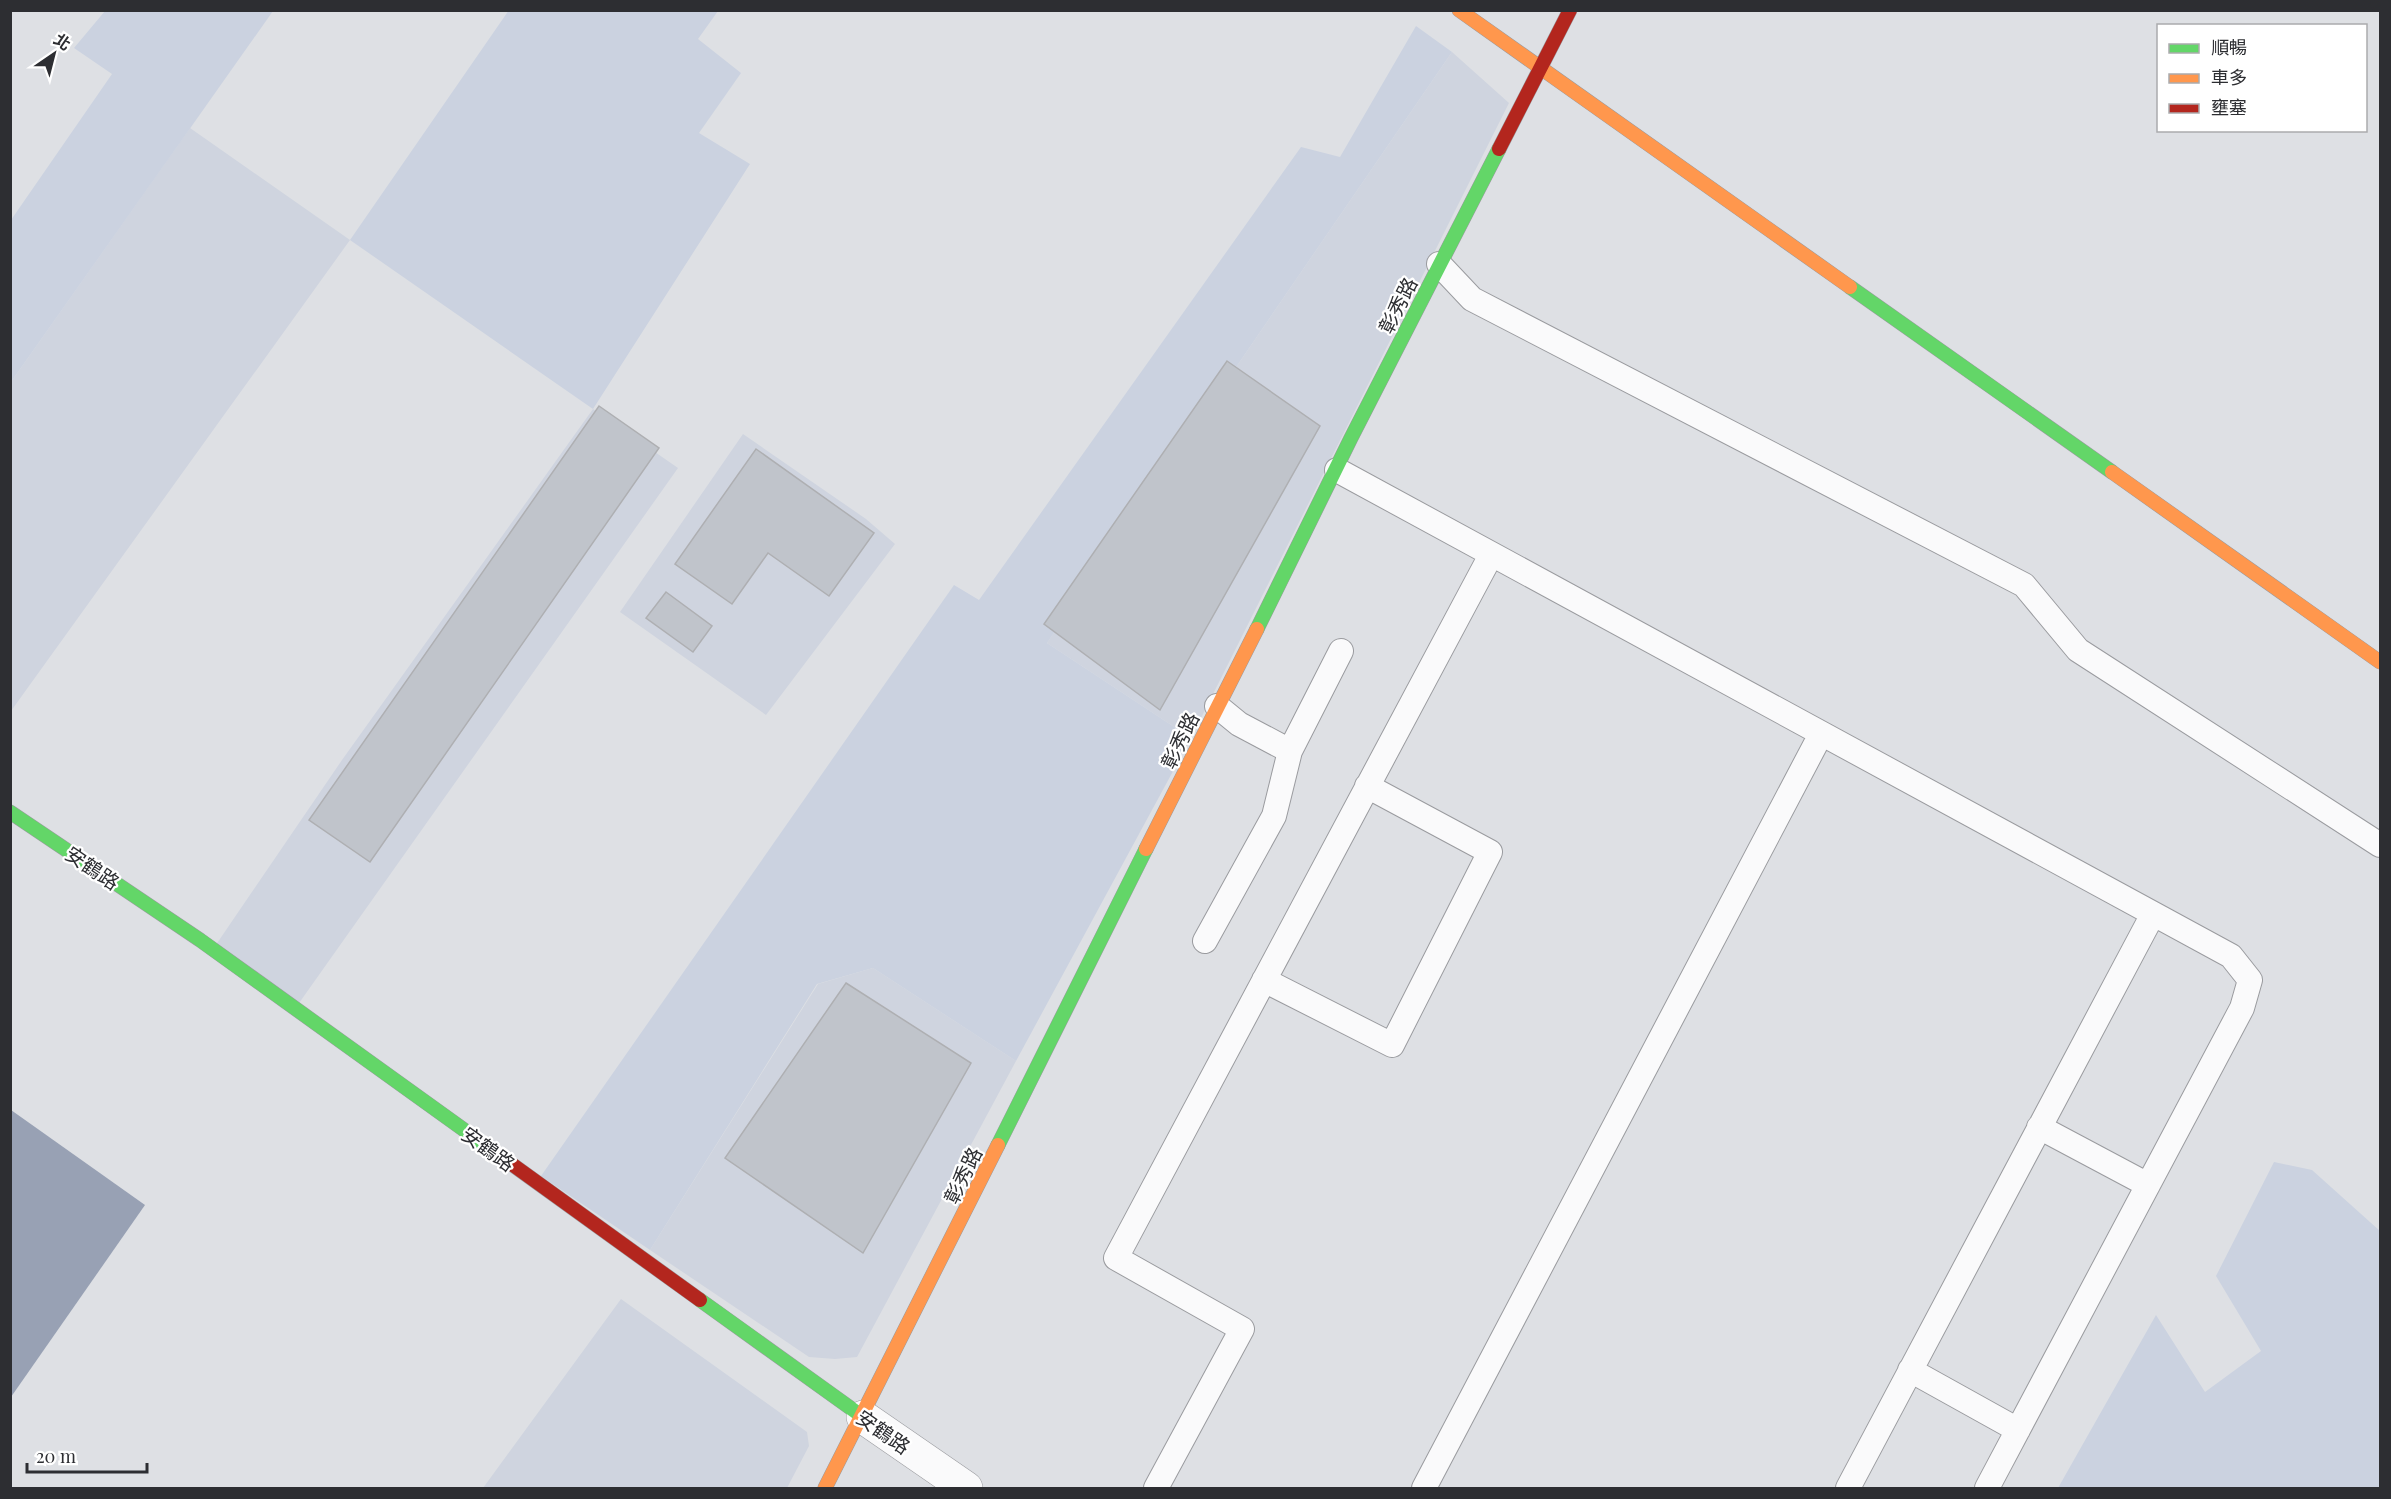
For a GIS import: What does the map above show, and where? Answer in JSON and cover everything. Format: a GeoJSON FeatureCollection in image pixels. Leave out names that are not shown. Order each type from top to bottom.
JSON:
{"type":"FeatureCollection","features":[{"type":"Feature","properties":{"kind":"street"},"geometry":{"type":"LineString","coordinates":[[1459,10],[2380,662]]}},
{"type":"Feature","properties":{"kind":"street","name":"彰秀路"},"geometry":{"type":"LineString","coordinates":[[825,1488],[863,1417],[1351,438],[1570,10]]}},
{"type":"Feature","properties":{"kind":"street","name":"安鶴路"},"geometry":{"type":"LineString","coordinates":[[10,812],[200,940],[863,1417],[966,1488]]}},
{"type":"Feature","properties":{"kind":"lane"},"geometry":{"type":"LineString","coordinates":[[1439,264],[1472,298],[2024,585],[2078,650],[2380,845]]}},
{"type":"Feature","properties":{"kind":"lane"},"geometry":{"type":"LineString","coordinates":[[1337,470],[2231,956],[2250,980],[2242,1008],[1987,1488]]}},
{"type":"Feature","properties":{"kind":"lane"},"geometry":{"type":"LineString","coordinates":[[1156,1488],[1242,1329],[1116,1258],[1491,555]]}},
{"type":"Feature","properties":{"kind":"lane"},"geometry":{"type":"LineString","coordinates":[[1205,941],[1274,816],[1290,750],[1341,651]]}},
{"type":"Feature","properties":{"kind":"lane"},"geometry":{"type":"LineString","coordinates":[[1217,706],[1239,724],[1290,750]]}},
{"type":"Feature","properties":{"kind":"lane"},"geometry":{"type":"LineString","coordinates":[[1424,1488],[1821,734]]}},
{"type":"Feature","properties":{"kind":"lane"},"geometry":{"type":"LineString","coordinates":[[1264,980],[1392,1045],[1490,852],[1367,786]]}},
{"type":"Feature","properties":{"kind":"lane"},"geometry":{"type":"LineString","coordinates":[[1848,1488],[2152,914]]}},
{"type":"Feature","properties":{"kind":"lane"},"geometry":{"type":"LineString","coordinates":[[2039,1127],[2148,1185]]}},
{"type":"Feature","properties":{"kind":"lane"},"geometry":{"type":"LineString","coordinates":[[1910,1370],[2018,1430]]}},
{"type":"Feature","properties":{"kind":"shaded area"},"geometry":{"type":"Polygon","coordinates":[[[509,10],[718,11],[698,39],[741,73],[699,133],[750,164],[593,409],[350,240],[509,10]]]}},
{"type":"Feature","properties":{"kind":"shaded area"},"geometry":{"type":"Polygon","coordinates":[[[105,11],[273,11],[11,382],[11,220],[112,74],[74,48],[105,11]]]}},
{"type":"Feature","properties":{"kind":"shaded area"},"geometry":{"type":"Polygon","coordinates":[[[1416,26],[1452,52],[1047,643],[1191,738],[1016,1061],[873,968],[817,984],[650,1250],[541,1176],[954,585],[979,600],[1301,147],[1340,157],[1416,26]]]}},
{"type":"Feature","properties":{"kind":"shaded area"},"geometry":{"type":"Polygon","coordinates":[[[1452,52],[1509,103],[1191,738],[1047,643],[1452,52]]]}},
{"type":"Feature","properties":{"kind":"shaded area"},"geometry":{"type":"Polygon","coordinates":[[[190,128],[350,240],[11,711],[11,382],[190,128]]]}},
{"type":"Feature","properties":{"kind":"shaded area"},"geometry":{"type":"Polygon","coordinates":[[[593,409],[678,468],[292,1013],[209,955],[342,760],[593,409]]]}},
{"type":"Feature","properties":{"kind":"shaded area"},"geometry":{"type":"Polygon","coordinates":[[[743,434],[866,519],[895,544],[766,715],[620,612],[743,434]]]}},
{"type":"Feature","properties":{"kind":"shaded area"},"geometry":{"type":"Polygon","coordinates":[[[873,968],[1016,1061],[857,1357],[835,1359],[809,1357],[650,1250],[818,984],[873,968]]]}},
{"type":"Feature","properties":{"kind":"shaded area"},"geometry":{"type":"Polygon","coordinates":[[[2274,1162],[2312,1170],[2380,1231],[2380,1488],[2058,1488],[2156,1315],[2205,1392],[2261,1351],[2216,1276],[2274,1162]]]}},
{"type":"Feature","properties":{"kind":"shaded area"},"geometry":{"type":"Polygon","coordinates":[[[621,1299],[807,1432],[809,1446],[787,1488],[483,1488],[621,1299]]]}},
{"type":"Feature","properties":{"kind":"water"},"geometry":{"type":"Polygon","coordinates":[[[11,1110],[145,1205],[11,1397],[11,1110]]]}},
{"type":"Feature","properties":{"kind":"building"},"geometry":{"type":"Polygon","coordinates":[[[1227,361],[1320,426],[1160,710],[1044,624],[1227,361]]]}},
{"type":"Feature","properties":{"kind":"building"},"geometry":{"type":"Polygon","coordinates":[[[599,406],[659,448],[370,862],[309,820],[599,406]]]}},
{"type":"Feature","properties":{"kind":"building"},"geometry":{"type":"Polygon","coordinates":[[[756,449],[874,533],[829,596],[768,553],[732,604],[675,564],[756,449]]]}},
{"type":"Feature","properties":{"kind":"building"},"geometry":{"type":"Polygon","coordinates":[[[666,592],[712,626],[693,652],[646,618],[666,592]]]}},
{"type":"Feature","properties":{"kind":"building"},"geometry":{"type":"Polygon","coordinates":[[[846,983],[971,1063],[863,1253],[725,1158],[846,983]]]}},
{"type":"Feature","properties":{"kind":"traffic: fast"},"geometry":{"type":"LineString","coordinates":[[1257,629],[1351,438],[1499,149]]}},
{"type":"Feature","properties":{"kind":"traffic: fast"},"geometry":{"type":"LineString","coordinates":[[1850,287],[2112,472]]}},
{"type":"Feature","properties":{"kind":"traffic: fast"},"geometry":{"type":"LineString","coordinates":[[10,812],[200,940],[499,1155]]}},
{"type":"Feature","properties":{"kind":"traffic: fast"},"geometry":{"type":"LineString","coordinates":[[998,1145],[1146,849]]}},
{"type":"Feature","properties":{"kind":"traffic: fast"},"geometry":{"type":"LineString","coordinates":[[700,1300],[863,1417]]}},
{"type":"Feature","properties":{"kind":"traffic: slow"},"geometry":{"type":"LineString","coordinates":[[1459,10],[1850,287]]}},
{"type":"Feature","properties":{"kind":"traffic: slow"},"geometry":{"type":"LineString","coordinates":[[2112,472],[2380,662]]}},
{"type":"Feature","properties":{"kind":"traffic: slow"},"geometry":{"type":"LineString","coordinates":[[1146,849],[1257,629]]}},
{"type":"Feature","properties":{"kind":"traffic: slow"},"geometry":{"type":"LineString","coordinates":[[825,1488],[998,1145]]}},
{"type":"Feature","properties":{"kind":"traffic: jam"},"geometry":{"type":"LineString","coordinates":[[1499,149],[1570,10]]}},
{"type":"Feature","properties":{"kind":"traffic: jam"},"geometry":{"type":"LineString","coordinates":[[499,1155],[700,1300]]}}]}
